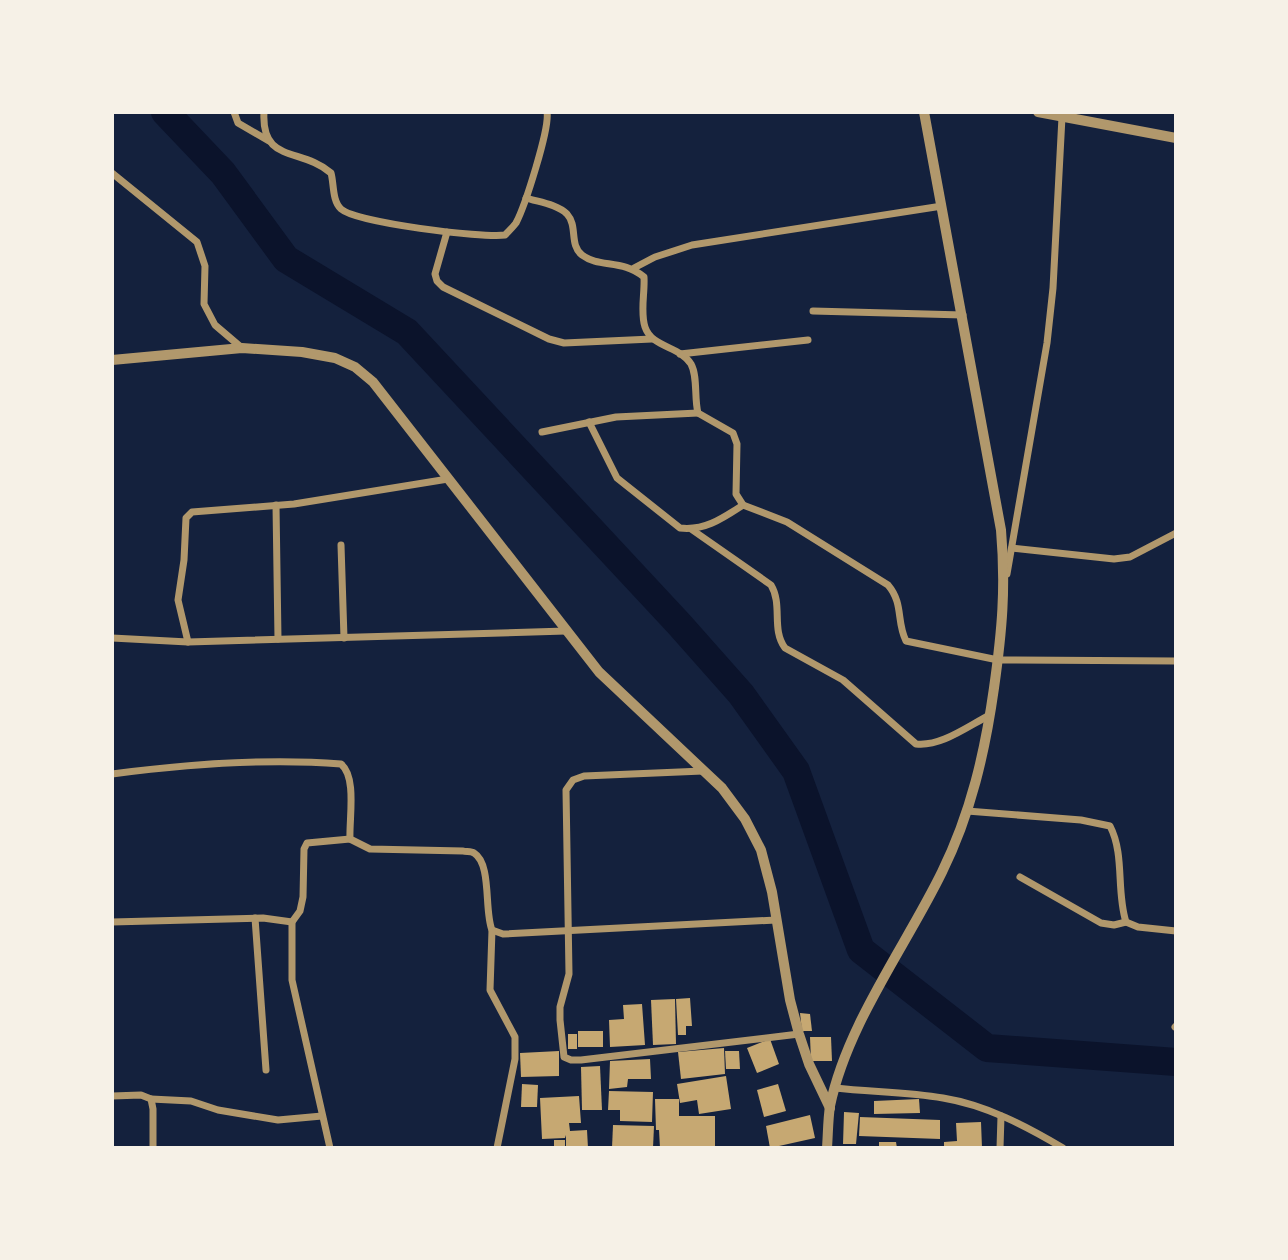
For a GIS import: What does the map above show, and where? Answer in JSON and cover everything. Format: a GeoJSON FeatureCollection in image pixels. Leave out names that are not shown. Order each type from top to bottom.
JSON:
{"type":"FeatureCollection","features":[{"type":"Feature","properties":{"kind":"street"},"geometry":{"type":"LineString","coordinates":[[234,112],[238,123],[269,141]]}},
{"type":"Feature","properties":{"kind":"street"},"geometry":{"type":"LineString","coordinates":[[264,112],[263,131],[278,150],[321,164],[331,173],[335,200],[341,209],[370,219],[447,232],[495,236],[505,235],[515,224],[526,198],[547,125],[547,112]]}},
{"type":"Feature","properties":{"kind":"street"},"geometry":{"type":"LineString","coordinates":[[827,1148],[830,1108],[843,1061],[943,870],[979,776],[1004,614],[1001,530],[924,112]]}},
{"type":"Feature","properties":{"kind":"street"},"geometry":{"type":"LineString","coordinates":[[1038,112],[1062,117],[1077,116],[1176,138]]}},
{"type":"Feature","properties":{"kind":"street"},"geometry":{"type":"LineString","coordinates":[[1004,591],[1047,343],[1053,288],[1062,117]]}},
{"type":"Feature","properties":{"kind":"street"},"geometry":{"type":"LineString","coordinates":[[113,176],[197,242],[205,266],[204,304],[215,325],[242,348]]}},
{"type":"Feature","properties":{"kind":"street"},"geometry":{"type":"LineString","coordinates":[[526,198],[555,207],[567,214],[579,253],[588,258],[634,268],[644,277],[645,328],[652,339],[680,354],[690,363],[698,413]]}},
{"type":"Feature","properties":{"kind":"street"},"geometry":{"type":"LineString","coordinates":[[634,268],[654,257],[692,245],[943,206]]}},
{"type":"Feature","properties":{"kind":"street"},"geometry":{"type":"LineString","coordinates":[[447,232],[435,274],[443,287],[549,339],[564,343],[652,339]]}},
{"type":"Feature","properties":{"kind":"street"},"geometry":{"type":"LineString","coordinates":[[813,311],[962,315]]}},
{"type":"Feature","properties":{"kind":"street"},"geometry":{"type":"LineString","coordinates":[[680,354],[808,340]]}},
{"type":"Feature","properties":{"kind":"street"},"geometry":{"type":"LineString","coordinates":[[112,360],[242,348],[302,352],[335,358],[355,367],[373,382],[599,672],[722,788],[745,819],[761,850],[772,892],[790,1000],[799,1034],[809,1064],[830,1108]]}},
{"type":"Feature","properties":{"kind":"street"},"geometry":{"type":"LineString","coordinates":[[542,432],[639,414],[698,413],[733,433],[737,443],[736,494],[743,505],[787,522],[888,585],[896,595],[901,631],[906,640],[998,660],[1176,661]]}},
{"type":"Feature","properties":{"kind":"street"},"geometry":{"type":"LineString","coordinates":[[589,422],[617,478],[680,528],[691,529],[719,521],[743,505]]}},
{"type":"Feature","properties":{"kind":"street"},"geometry":{"type":"LineString","coordinates":[[188,642],[178,600],[186,518],[192,512],[276,505],[448,480]]}},
{"type":"Feature","properties":{"kind":"street"},"geometry":{"type":"LineString","coordinates":[[276,505],[278,639]]}},
{"type":"Feature","properties":{"kind":"street"},"geometry":{"type":"LineString","coordinates":[[691,529],[771,584],[776,594],[780,641],[785,649],[854,688],[916,744],[926,746],[937,742],[990,715]]}},
{"type":"Feature","properties":{"kind":"street"},"geometry":{"type":"LineString","coordinates":[[1012,548],[1114,559],[1130,557],[1176,533]]}},
{"type":"Feature","properties":{"kind":"street"},"geometry":{"type":"LineString","coordinates":[[341,545],[344,638]]}},
{"type":"Feature","properties":{"kind":"street"},"geometry":{"type":"LineString","coordinates":[[112,638],[188,642],[566,631]]}},
{"type":"Feature","properties":{"kind":"street"},"geometry":{"type":"LineString","coordinates":[[112,774],[258,761],[341,764],[348,770],[351,780],[350,839]]}},
{"type":"Feature","properties":{"kind":"street"},"geometry":{"type":"LineString","coordinates":[[704,771],[584,776],[573,780],[566,790],[569,974],[559,1020],[564,1057],[571,1060],[799,1034]]}},
{"type":"Feature","properties":{"kind":"street"},"geometry":{"type":"LineString","coordinates":[[967,811],[1081,820],[1110,826],[1117,839],[1122,909],[1126,922]]}},
{"type":"Feature","properties":{"kind":"street"},"geometry":{"type":"LineString","coordinates":[[330,1148],[292,980],[292,922],[302,904],[304,849],[307,843],[350,839],[370,849],[463,851],[474,853],[482,862],[486,876],[488,919],[492,930],[490,990],[515,1037],[515,1059],[497,1148]]}},
{"type":"Feature","properties":{"kind":"street"},"geometry":{"type":"LineString","coordinates":[[1020,877],[1101,923],[1114,925],[1126,922],[1138,927],[1176,931]]}},
{"type":"Feature","properties":{"kind":"street"},"geometry":{"type":"LineString","coordinates":[[112,922],[256,918],[292,922]]}},
{"type":"Feature","properties":{"kind":"street"},"geometry":{"type":"LineString","coordinates":[[256,918],[266,1070]]}},
{"type":"Feature","properties":{"kind":"street"},"geometry":{"type":"LineString","coordinates":[[492,930],[503,934],[776,920]]}},
{"type":"Feature","properties":{"kind":"street"},"geometry":{"type":"LineString","coordinates":[[835,1088],[944,1098],[1001,1116],[1031,1129],[1063,1148]]}},
{"type":"Feature","properties":{"kind":"street"},"geometry":{"type":"LineString","coordinates":[[112,1096],[141,1095],[151,1099],[191,1101],[218,1110],[278,1120],[322,1116]]}},
{"type":"Feature","properties":{"kind":"street"},"geometry":{"type":"LineString","coordinates":[[151,1099],[153,1148]]}},
{"type":"Feature","properties":{"kind":"street"},"geometry":{"type":"LineString","coordinates":[[1000,1148],[1001,1116]]}},
{"type":"Feature","properties":{"kind":"building"},"geometry":{"type":"Polygon","coordinates":[[[690,998],[692,1026],[686,1026],[686,1035],[678,1035],[676,999],[690,998]]]}},
{"type":"Feature","properties":{"kind":"building"},"geometry":{"type":"Polygon","coordinates":[[[675,999],[676,1044],[653,1045],[651,1000],[675,999]]]}},
{"type":"Feature","properties":{"kind":"building"},"geometry":{"type":"Polygon","coordinates":[[[642,1004],[645,1045],[610,1047],[609,1020],[624,1019],[623,1005],[642,1004]]]}},
{"type":"Feature","properties":{"kind":"building"},"geometry":{"type":"Polygon","coordinates":[[[800,1013],[810,1014],[812,1031],[802,1031],[800,1013]]]}},
{"type":"Feature","properties":{"kind":"building"},"geometry":{"type":"Polygon","coordinates":[[[578,1031],[603,1031],[603,1047],[578,1047],[578,1031]]]}},
{"type":"Feature","properties":{"kind":"building"},"geometry":{"type":"Polygon","coordinates":[[[568,1034],[577,1034],[577,1049],[568,1049],[568,1034]]]}},
{"type":"Feature","properties":{"kind":"building"},"geometry":{"type":"Polygon","coordinates":[[[810,1037],[831,1037],[832,1061],[811,1061],[810,1037]]]}},
{"type":"Feature","properties":{"kind":"building"},"geometry":{"type":"Polygon","coordinates":[[[770,1039],[779,1064],[757,1073],[747,1048],[770,1039]]]}},
{"type":"Feature","properties":{"kind":"building"},"geometry":{"type":"Polygon","coordinates":[[[724,1048],[725,1074],[681,1079],[678,1052],[724,1048]]]}},
{"type":"Feature","properties":{"kind":"building"},"geometry":{"type":"Polygon","coordinates":[[[559,1051],[559,1076],[521,1077],[520,1053],[559,1051]]]}},
{"type":"Feature","properties":{"kind":"building"},"geometry":{"type":"Polygon","coordinates":[[[725,1051],[739,1051],[740,1069],[726,1069],[725,1051]]]}},
{"type":"Feature","properties":{"kind":"building"},"geometry":{"type":"Polygon","coordinates":[[[650,1059],[651,1079],[628,1079],[627,1087],[609,1089],[610,1061],[650,1059]]]}},
{"type":"Feature","properties":{"kind":"building"},"geometry":{"type":"Polygon","coordinates":[[[600,1066],[602,1110],[582,1110],[581,1067],[600,1066]]]}},
{"type":"Feature","properties":{"kind":"building"},"geometry":{"type":"Polygon","coordinates":[[[726,1076],[731,1109],[699,1114],[697,1100],[680,1103],[677,1084],[726,1076]]]}},
{"type":"Feature","properties":{"kind":"building"},"geometry":{"type":"Polygon","coordinates":[[[522,1084],[538,1085],[537,1107],[521,1107],[522,1084]]]}},
{"type":"Feature","properties":{"kind":"building"},"geometry":{"type":"Polygon","coordinates":[[[778,1084],[786,1111],[764,1117],[757,1090],[778,1084]]]}},
{"type":"Feature","properties":{"kind":"building"},"geometry":{"type":"Polygon","coordinates":[[[609,1091],[653,1092],[652,1122],[620,1121],[620,1110],[608,1110],[609,1091]]]}},
{"type":"Feature","properties":{"kind":"building"},"geometry":{"type":"Polygon","coordinates":[[[579,1096],[581,1123],[569,1123],[570,1131],[587,1130],[588,1148],[566,1148],[566,1135],[565,1138],[542,1139],[540,1098],[579,1096]]]}},
{"type":"Feature","properties":{"kind":"building"},"geometry":{"type":"Polygon","coordinates":[[[655,1099],[679,1099],[679,1116],[715,1116],[715,1148],[660,1148],[659,1130],[656,1130],[655,1099]]]}},
{"type":"Feature","properties":{"kind":"building"},"geometry":{"type":"Polygon","coordinates":[[[919,1099],[920,1113],[874,1114],[874,1101],[919,1099]]]}},
{"type":"Feature","properties":{"kind":"building"},"geometry":{"type":"Polygon","coordinates":[[[844,1112],[859,1113],[856,1144],[843,1144],[844,1112]]]}},
{"type":"Feature","properties":{"kind":"building"},"geometry":{"type":"Polygon","coordinates":[[[810,1115],[815,1138],[770,1148],[766,1126],[810,1115]]]}},
{"type":"Feature","properties":{"kind":"building"},"geometry":{"type":"Polygon","coordinates":[[[860,1117],[940,1120],[940,1139],[859,1136],[860,1117]]]}},
{"type":"Feature","properties":{"kind":"building"},"geometry":{"type":"Polygon","coordinates":[[[981,1122],[982,1148],[944,1148],[944,1142],[957,1141],[956,1123],[981,1122]]]}},
{"type":"Feature","properties":{"kind":"building"},"geometry":{"type":"Polygon","coordinates":[[[613,1125],[654,1126],[653,1148],[612,1148],[613,1125]]]}},
{"type":"Feature","properties":{"kind":"building"},"geometry":{"type":"Polygon","coordinates":[[[554,1140],[565,1140],[565,1148],[554,1148],[554,1140]]]}},
{"type":"Feature","properties":{"kind":"building"},"geometry":{"type":"Polygon","coordinates":[[[879,1142],[896,1142],[897,1148],[879,1148],[879,1142]]]}},
{"type":"Feature","properties":{"kind":"waterway"},"geometry":{"type":"LineString","coordinates":[[165,112],[223,173],[286,259],[407,332],[741,694],[796,771],[861,950],[987,1048],[1176,1062]]}}]}
